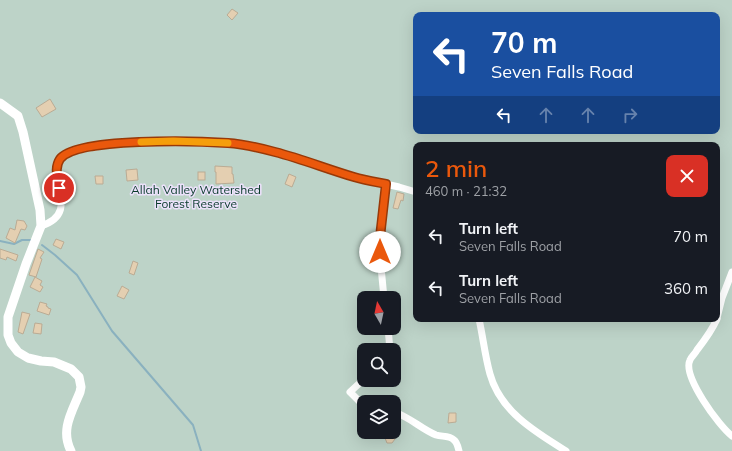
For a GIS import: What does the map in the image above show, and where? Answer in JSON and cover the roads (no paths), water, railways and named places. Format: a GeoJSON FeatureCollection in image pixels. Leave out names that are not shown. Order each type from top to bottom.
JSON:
{"type":"FeatureCollection","features":[{"type":"Feature","properties":{"kind":"main road"},"geometry":{"type":"LineString","coordinates":[[0,103],[18,116],[23,132],[40,210],[41,226],[8,317],[8,335],[11,343],[18,352],[28,358],[61,364],[71,369],[79,377],[81,387],[80,392],[68,422],[66,435],[71,451]]}},
{"type":"Feature","properties":{"kind":"street"},"geometry":{"type":"LineString","coordinates":[[41,226],[55,220],[59,214],[61,200],[56,169],[60,159],[72,151],[112,144],[173,141],[229,143],[275,152],[354,177],[413,191]]}},
{"type":"Feature","properties":{"kind":"street"},"geometry":{"type":"LineString","coordinates":[[383,291],[380,237],[386,184]]}},
{"type":"Feature","properties":{"kind":"street"},"geometry":{"type":"LineString","coordinates":[[720,306],[723,293],[732,272]]}},
{"type":"Feature","properties":{"kind":"street"},"geometry":{"type":"LineString","coordinates":[[480,322],[490,374],[503,400],[514,414],[537,434],[566,451]]}},
{"type":"Feature","properties":{"kind":"street"},"geometry":{"type":"LineString","coordinates":[[715,322],[688,365],[693,383],[720,423],[732,436]]}},
{"type":"Feature","properties":{"kind":"street"},"geometry":{"type":"LineString","coordinates":[[357,386],[350,392],[357,399]]}},
{"type":"Feature","properties":{"kind":"street"},"geometry":{"type":"LineString","coordinates":[[401,414],[437,436],[450,437],[456,440],[459,451]]}},
{"type":"Feature","properties":{"kind":"waterway"},"geometry":{"type":"LineString","coordinates":[[0,241],[14,244],[22,240],[31,240]]}},
{"type":"Feature","properties":{"kind":"waterway"},"geometry":{"type":"LineString","coordinates":[[42,245],[77,275],[112,331],[193,425],[201,451]]}},
{"type":"Feature","properties":{"kind":"park label","name":"Allah Valley Watershed Forest Reserve"},"geometry":{"type":"Point","coordinates":[196,197]}}]}
